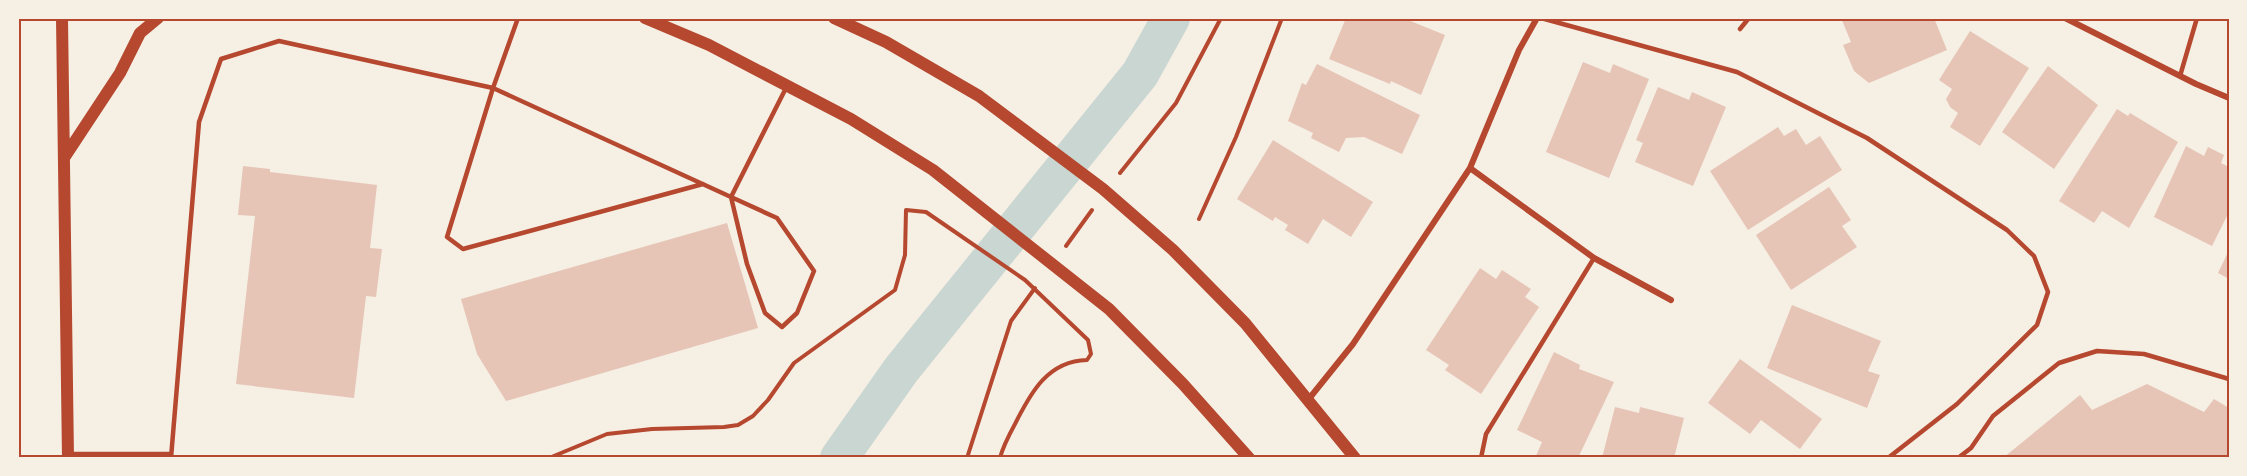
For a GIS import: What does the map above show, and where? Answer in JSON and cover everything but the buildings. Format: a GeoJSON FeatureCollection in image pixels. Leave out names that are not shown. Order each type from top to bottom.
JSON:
{"type":"FeatureCollection","features":[{"type":"Feature","properties":{"kind":"main road"},"geometry":{"type":"LineString","coordinates":[[62,18],[68,456]]}},
{"type":"Feature","properties":{"kind":"main road"},"geometry":{"type":"LineString","coordinates":[[64,159],[120,73],[140,33],[158,18]]}},
{"type":"Feature","properties":{"kind":"main road"},"geometry":{"type":"LineString","coordinates":[[645,18],[709,45],[786,88],[851,119],[933,170],[1109,309],[1183,384],[1249,458]]}},
{"type":"Feature","properties":{"kind":"main road"},"geometry":{"type":"LineString","coordinates":[[834,18],[886,42],[979,96],[1072,163],[1173,250],[1245,323],[1355,458]]}},
{"type":"Feature","properties":{"kind":"street"},"geometry":{"type":"LineString","coordinates":[[1307,400],[1353,344],[1470,168],[1519,50],[1539,18]]}},
{"type":"Feature","properties":{"kind":"street"},"geometry":{"type":"LineString","coordinates":[[2065,18],[2229,98]]}},
{"type":"Feature","properties":{"kind":"street"},"geometry":{"type":"LineString","coordinates":[[1470,168],[1594,258],[1671,300]]}},
{"type":"Feature","properties":{"kind":"lane"},"geometry":{"type":"LineString","coordinates":[[518,18],[493,88],[447,237],[463,249],[703,184]]}},
{"type":"Feature","properties":{"kind":"lane"},"geometry":{"type":"LineString","coordinates":[[1539,18],[1737,72],[1867,138],[2007,230],[2034,256],[2048,292],[2037,325],[1956,404],[1888,458]]}},
{"type":"Feature","properties":{"kind":"lane"},"geometry":{"type":"LineString","coordinates":[[1740,29],[1749,18]]}},
{"type":"Feature","properties":{"kind":"lane"},"geometry":{"type":"LineString","coordinates":[[2180,76],[2197,18]]}},
{"type":"Feature","properties":{"kind":"lane"},"geometry":{"type":"LineString","coordinates":[[68,456],[171,456],[199,122],[221,59],[279,40],[493,88],[703,184],[731,197],[777,218],[814,271],[797,313],[782,327],[765,313],[747,264],[731,197],[786,88]]}},
{"type":"Feature","properties":{"kind":"lane"},"geometry":{"type":"LineString","coordinates":[[1481,458],[1486,434],[1594,258]]}},
{"type":"Feature","properties":{"kind":"lane"},"geometry":{"type":"LineString","coordinates":[[1958,458],[1971,448],[1993,416],[2059,363],[2097,351],[2144,354],[2229,379]]}},
{"type":"Feature","properties":{"kind":"path"},"geometry":{"type":"LineString","coordinates":[[1115,180],[1176,103],[1221,18]]}},
{"type":"Feature","properties":{"kind":"path"},"geometry":{"type":"LineString","coordinates":[[1199,219],[1236,137],[1282,18]]}},
{"type":"Feature","properties":{"kind":"path"},"geometry":{"type":"LineString","coordinates":[[1059,255],[1094,208]]}},
{"type":"Feature","properties":{"kind":"path"},"geometry":{"type":"LineString","coordinates":[[549,458],[608,434],[652,429],[724,427],[738,425],[753,416],[794,363],[895,290],[904,255],[906,210],[926,212],[1025,280],[1088,340],[1091,354],[1087,360],[1073,361],[1058,367],[1042,378],[1029,395],[1000,458]]}},
{"type":"Feature","properties":{"kind":"path"},"geometry":{"type":"LineString","coordinates":[[967,458],[1011,321],[1039,283]]}},
{"type":"Feature","properties":{"kind":"waterway"},"geometry":{"type":"LineString","coordinates":[[839,458],[901,370],[1140,74],[1171,18]]}}]}
